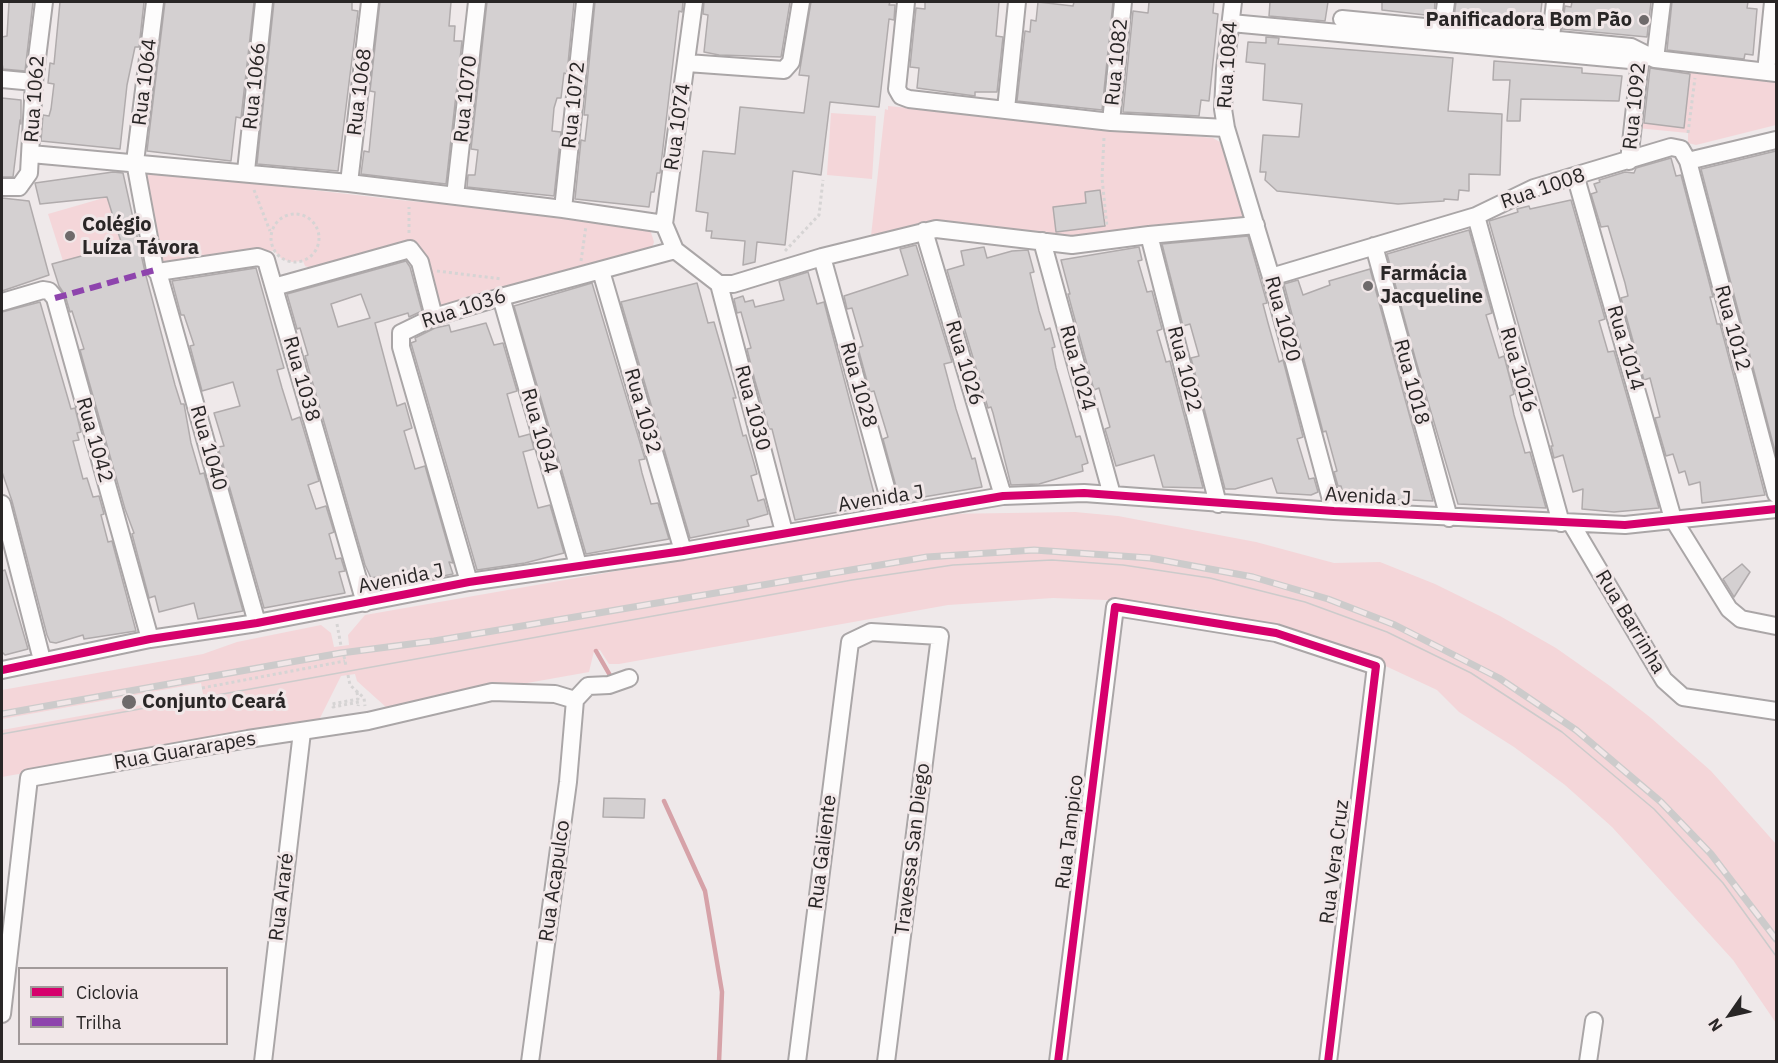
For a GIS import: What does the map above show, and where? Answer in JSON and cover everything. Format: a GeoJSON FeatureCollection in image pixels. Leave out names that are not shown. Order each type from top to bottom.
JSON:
{"type":"FeatureCollection","features":[{"type":"Feature","properties":{"kind":"street","name":"Rua 1062"},"geometry":{"type":"LineString","coordinates":[[7,188],[23,185],[29,173],[34,82],[44,2]]}},
{"type":"Feature","properties":{"kind":"street","name":"Rua 1064"},"geometry":{"type":"LineString","coordinates":[[155,2],[135,162],[155,270],[158,272]]}},
{"type":"Feature","properties":{"kind":"street","name":"Rua 1066"},"geometry":{"type":"LineString","coordinates":[[249,177],[264,2]]}},
{"type":"Feature","properties":{"kind":"street","name":"Rua 1068"},"geometry":{"type":"LineString","coordinates":[[349,183],[370,2]]}},
{"type":"Feature","properties":{"kind":"street","name":"Rua 1070"},"geometry":{"type":"LineString","coordinates":[[455,195],[477,2]]}},
{"type":"Feature","properties":{"kind":"street","name":"Rua 1072"},"geometry":{"type":"LineString","coordinates":[[563,209],[585,2]]}},
{"type":"Feature","properties":{"kind":"street","name":"Rua 1074"},"geometry":{"type":"LineString","coordinates":[[664,225],[694,2]]}},
{"type":"Feature","properties":{"kind":"street"},"geometry":{"type":"LineString","coordinates":[[687,63],[784,70],[791,62],[801,2]]}},
{"type":"Feature","properties":{"kind":"street"},"geometry":{"type":"LineString","coordinates":[[906,2],[897,89],[901,96],[909,99],[1006,109],[1108,129],[1226,128]]}},
{"type":"Feature","properties":{"kind":"street"},"geometry":{"type":"LineString","coordinates":[[1006,109],[1017,2]]}},
{"type":"Feature","properties":{"kind":"street","name":"Rua 1082"},"geometry":{"type":"LineString","coordinates":[[1108,129],[1123,2]]}},
{"type":"Feature","properties":{"kind":"street","name":"Rua 1084"},"geometry":{"type":"LineString","coordinates":[[1226,128],[1223,109],[1233,2]]}},
{"type":"Feature","properties":{"kind":"street"},"geometry":{"type":"LineString","coordinates":[[1340,27],[1344,2]]}},
{"type":"Feature","properties":{"kind":"street"},"geometry":{"type":"LineString","coordinates":[[1441,35],[1446,2]]}},
{"type":"Feature","properties":{"kind":"street"},"geometry":{"type":"LineString","coordinates":[[1551,37],[1555,2]]}},
{"type":"Feature","properties":{"kind":"street","name":"Rua 1092"},"geometry":{"type":"LineString","coordinates":[[1629,161],[1646,57],[1662,2]]}},
{"type":"Feature","properties":{"kind":"street"},"geometry":{"type":"LineString","coordinates":[[1231,23],[1340,27],[1441,35],[1771,73],[1773,2]]}},
{"type":"Feature","properties":{"kind":"street"},"geometry":{"type":"LineString","coordinates":[[1441,35],[1551,37],[1631,47],[1646,57]]}},
{"type":"Feature","properties":{"kind":"street"},"geometry":{"type":"LineString","coordinates":[[2,79],[34,82]]}},
{"type":"Feature","properties":{"kind":"street","name":"Rua 1020"},"geometry":{"type":"LineString","coordinates":[[1226,128],[1271,277],[1334,512]]}},
{"type":"Feature","properties":{"kind":"street"},"geometry":{"type":"LineString","coordinates":[[1688,161],[1776,140]]}},
{"type":"Feature","properties":{"kind":"street","name":"Rua 1008"},"geometry":{"type":"LineString","coordinates":[[1271,277],[1476,216],[1534,188],[1576,178],[1675,147],[1681,149],[1688,161]]}},
{"type":"Feature","properties":{"kind":"street"},"geometry":{"type":"LineString","coordinates":[[31,154],[135,162],[249,177],[349,183],[563,209],[664,225],[675,250],[719,284],[733,284],[822,257],[936,229],[1072,245],[1256,225]]}},
{"type":"Feature","properties":{"kind":"street","name":"Rua 1012"},"geometry":{"type":"LineString","coordinates":[[1688,161],[1776,494]]}},
{"type":"Feature","properties":{"kind":"street","name":"Rua 1014"},"geometry":{"type":"LineString","coordinates":[[1576,178],[1673,519],[1729,609],[1741,619],[1776,626]]}},
{"type":"Feature","properties":{"kind":"street","name":"Rua 1016"},"geometry":{"type":"LineString","coordinates":[[1476,216],[1566,523]]}},
{"type":"Feature","properties":{"kind":"street","name":"Rua 1026"},"geometry":{"type":"LineString","coordinates":[[924,231],[1003,496]]}},
{"type":"Feature","properties":{"kind":"street","name":"Rua 1022"},"geometry":{"type":"LineString","coordinates":[[1149,235],[1218,504]]}},
{"type":"Feature","properties":{"kind":"street","name":"Rua 1024"},"geometry":{"type":"LineString","coordinates":[[1042,241],[1112,495]]}},
{"type":"Feature","properties":{"kind":"street","name":"Rua 1018"},"geometry":{"type":"LineString","coordinates":[[1374,246],[1449,518]]}},
{"type":"Feature","properties":{"kind":"street"},"geometry":{"type":"LineString","coordinates":[[274,287],[410,249],[420,262],[434,317]]}},
{"type":"Feature","properties":{"kind":"street","name":"Rua 1036"},"geometry":{"type":"LineString","coordinates":[[469,582],[399,339],[401,333],[406,328],[434,317],[675,250]]}},
{"type":"Feature","properties":{"kind":"street","name":"Rua 1038"},"geometry":{"type":"LineString","coordinates":[[158,272],[258,257],[266,260],[365,603]]}},
{"type":"Feature","properties":{"kind":"street","name":"Rua 1028"},"geometry":{"type":"LineString","coordinates":[[822,257],[893,513]]}},
{"type":"Feature","properties":{"kind":"street","name":"Rua 1032"},"geometry":{"type":"LineString","coordinates":[[601,271],[683,551]]}},
{"type":"Feature","properties":{"kind":"street","name":"Rua 1040"},"geometry":{"type":"LineString","coordinates":[[158,272],[257,623]]}},
{"type":"Feature","properties":{"kind":"street","name":"Rua 1030"},"geometry":{"type":"LineString","coordinates":[[719,284],[784,532]]}},
{"type":"Feature","properties":{"kind":"street","name":"Rua 1042"},"geometry":{"type":"LineString","coordinates":[[2,302],[43,290],[49,291],[55,298],[150,639]]}},
{"type":"Feature","properties":{"kind":"street","name":"Rua 1034"},"geometry":{"type":"LineString","coordinates":[[501,297],[578,565]]}},
{"type":"Feature","properties":{"kind":"street","name":"Avenida J"},"geometry":{"type":"LineString","coordinates":[[2,669],[150,639],[257,623],[469,582],[683,551],[893,513],[1003,496],[1084,493],[1334,512],[1625,525],[1776,509]]}},
{"type":"Feature","properties":{"kind":"street"},"geometry":{"type":"LineString","coordinates":[[2,504],[7,547],[42,660]]}},
{"type":"Feature","properties":{"kind":"street","name":"Rua Barrinha"},"geometry":{"type":"LineString","coordinates":[[1566,523],[1664,680],[1683,697],[1776,711]]}},
{"type":"Feature","properties":{"kind":"street","name":"Rua Tampico"},"geometry":{"type":"LineString","coordinates":[[1058,1062],[1115,607],[1276,633],[1376,666]]}},
{"type":"Feature","properties":{"kind":"street","name":"Travessa San Diego"},"geometry":{"type":"LineString","coordinates":[[850,642],[871,632],[939,636],[886,1062]]}},
{"type":"Feature","properties":{"kind":"street","name":"Rua Galiente"},"geometry":{"type":"LineString","coordinates":[[797,1062],[850,642]]}},
{"type":"Feature","properties":{"kind":"street","name":"Rua Vera Cruz"},"geometry":{"type":"LineString","coordinates":[[1328,1062],[1376,666]]}},
{"type":"Feature","properties":{"kind":"street"},"geometry":{"type":"LineString","coordinates":[[575,700],[588,686],[609,685],[629,678]]}},
{"type":"Feature","properties":{"kind":"street","name":"Rua Guararapes"},"geometry":{"type":"LineString","coordinates":[[2,1014],[29,778],[248,739],[368,722],[492,692],[555,694],[575,700]]}},
{"type":"Feature","properties":{"kind":"street","name":"Rua Acapulco"},"geometry":{"type":"LineString","coordinates":[[530,1062],[568,782],[575,700]]}},
{"type":"Feature","properties":{"kind":"street","name":"Rua Araré"},"geometry":{"type":"LineString","coordinates":[[262,1062],[302,732]]}},
{"type":"Feature","properties":{"kind":"street"},"geometry":{"type":"LineString","coordinates":[[1588,1062],[1594,1022]]}},
{"type":"Feature","properties":{"kind":"path"},"geometry":{"type":"LineString","coordinates":[[1688,133],[1696,67]]}},
{"type":"Feature","properties":{"kind":"path"},"geometry":{"type":"LineString","coordinates":[[1108,129],[1102,178],[1108,240]]}},
{"type":"Feature","properties":{"kind":"path"},"geometry":{"type":"LineString","coordinates":[[249,177],[271,233],[274,251],[282,258],[292,262],[303,261],[312,256],[318,247],[320,236],[318,227],[304,214],[285,215],[274,225],[271,233]]}},
{"type":"Feature","properties":{"kind":"path"},"geometry":{"type":"LineString","coordinates":[[786,268],[785,250],[819,215],[823,180]]}},
{"type":"Feature","properties":{"kind":"path"},"geometry":{"type":"LineString","coordinates":[[409,201],[410,249]]}},
{"type":"Feature","properties":{"kind":"path"},"geometry":{"type":"LineString","coordinates":[[579,272],[587,216]]}},
{"type":"Feature","properties":{"kind":"path"},"geometry":{"type":"LineString","coordinates":[[427,270],[512,281]]}},
{"type":"Feature","properties":{"kind":"path"},"geometry":{"type":"LineString","coordinates":[[335,609],[341,646]]}},
{"type":"Feature","properties":{"kind":"path"},"geometry":{"type":"LineString","coordinates":[[202,688],[344,658],[346,666]]}},
{"type":"Feature","properties":{"kind":"path"},"geometry":{"type":"LineString","coordinates":[[348,675],[350,685],[364,698]]}},
{"type":"Feature","properties":{"kind":"path"},"geometry":{"type":"LineString","coordinates":[[332,710],[359,705],[359,702],[333,707],[332,704],[358,699],[357,692]]}},
{"type":"Feature","properties":{"kind":"shaded area"},"geometry":{"type":"Polygon","coordinates":[[[1643,64],[1776,75],[1776,125],[1696,145],[1688,143],[1688,133],[1637,128],[1643,64]],[[1647,68],[1640,122],[1683,128],[1690,73],[1647,68]]]}},
{"type":"Feature","properties":{"kind":"shaded area"},"geometry":{"type":"Polygon","coordinates":[[[888,106],[1213,138],[1225,145],[1246,212],[1241,222],[1082,239],[931,222],[871,236],[885,109],[888,110],[888,106]]]}},
{"type":"Feature","properties":{"kind":"shaded area"},"geometry":{"type":"Polygon","coordinates":[[[831,113],[876,116],[872,179],[827,175],[831,113]]]}},
{"type":"Feature","properties":{"kind":"shaded area"},"geometry":{"type":"Polygon","coordinates":[[[154,172],[409,201],[587,216],[649,226],[654,242],[651,251],[440,309],[420,248],[415,246],[320,271],[305,266],[303,261],[292,262],[282,259],[274,251],[263,250],[167,268],[159,263],[145,176],[154,172]]]}},
{"type":"Feature","properties":{"kind":"shaded area"},"geometry":{"type":"Polygon","coordinates":[[[107,197],[122,245],[63,261],[48,214],[107,197]]]}},
{"type":"Feature","properties":{"kind":"shaded area"},"geometry":{"type":"Polygon","coordinates":[[[1075,512],[1118,516],[1256,542],[1334,563],[1380,562],[1435,584],[1500,616],[1556,648],[1610,686],[1651,718],[1711,771],[1776,844],[1776,1023],[1733,960],[1612,827],[1565,785],[1514,747],[1459,712],[1437,690],[1362,655],[1283,628],[1206,611],[1133,601],[1053,598],[948,605],[619,664],[609,664],[600,650],[594,651],[589,672],[387,708],[357,681],[355,674],[341,676],[319,720],[2,777],[2,730],[203,694],[201,683],[2,719],[2,690],[203,654],[237,642],[321,625],[331,633],[334,647],[349,645],[348,635],[365,615],[942,514],[1075,512]]]}},
{"type":"Feature","properties":{"kind":"building"},"geometry":{"type":"Polygon","coordinates":[[[9,2],[33,2],[25,71],[3,69],[2,37],[7,36],[9,2]]]}},
{"type":"Feature","properties":{"kind":"building"},"geometry":{"type":"Polygon","coordinates":[[[60,2],[144,2],[139,47],[135,47],[127,85],[120,149],[41,141],[43,115],[49,116],[51,109],[54,84],[48,83],[50,63],[54,64],[60,2]]]}},
{"type":"Feature","properties":{"kind":"building"},"geometry":{"type":"Polygon","coordinates":[[[165,2],[254,2],[241,118],[236,117],[231,161],[147,151],[165,2]]]}},
{"type":"Feature","properties":{"kind":"building"},"geometry":{"type":"Polygon","coordinates":[[[274,2],[352,2],[352,10],[358,11],[338,171],[257,164],[274,2]]]}},
{"type":"Feature","properties":{"kind":"building"},"geometry":{"type":"Polygon","coordinates":[[[380,2],[451,2],[449,26],[455,26],[454,41],[462,41],[446,184],[361,174],[364,151],[369,152],[375,92],[370,91],[380,2]]]}},
{"type":"Feature","properties":{"kind":"building"},"geometry":{"type":"Polygon","coordinates":[[[487,2],[574,2],[567,74],[564,73],[561,98],[557,98],[554,108],[552,131],[561,132],[554,196],[467,187],[468,175],[475,175],[478,150],[471,149],[487,2]]]}},
{"type":"Feature","properties":{"kind":"building"},"geometry":{"type":"Polygon","coordinates":[[[595,2],[683,2],[682,12],[679,11],[660,173],[657,173],[649,207],[575,199],[581,140],[585,141],[588,115],[584,115],[595,2]]]}},
{"type":"Feature","properties":{"kind":"building"},"geometry":{"type":"Polygon","coordinates":[[[704,2],[790,2],[781,57],[719,55],[704,52],[708,15],[703,14],[704,2]]]}},
{"type":"Feature","properties":{"kind":"building"},"geometry":{"type":"Polygon","coordinates":[[[811,2],[890,2],[889,5],[895,5],[894,20],[889,19],[879,107],[830,102],[821,175],[793,171],[785,245],[757,242],[755,262],[743,265],[745,241],[711,238],[712,231],[706,231],[708,213],[696,211],[703,151],[735,154],[740,107],[804,113],[809,76],[799,75],[811,2]]]}},
{"type":"Feature","properties":{"kind":"building"},"geometry":{"type":"Polygon","coordinates":[[[925,2],[999,2],[996,36],[1003,37],[997,92],[975,92],[975,96],[917,88],[919,68],[910,67],[916,8],[925,9],[925,2]]]}},
{"type":"Feature","properties":{"kind":"building"},"geometry":{"type":"Polygon","coordinates":[[[1038,2],[1073,6],[1074,2],[1113,2],[1102,110],[1017,101],[1025,31],[1030,32],[1031,20],[1036,21],[1038,2]]]}},
{"type":"Feature","properties":{"kind":"building"},"geometry":{"type":"Polygon","coordinates":[[[1149,2],[1214,2],[1213,13],[1218,14],[1209,101],[1201,100],[1199,116],[1123,112],[1133,11],[1148,13],[1149,2]]]}},
{"type":"Feature","properties":{"kind":"building"},"geometry":{"type":"Polygon","coordinates":[[[1270,2],[1328,2],[1325,21],[1269,16],[1270,2]]]}},
{"type":"Feature","properties":{"kind":"building"},"geometry":{"type":"Polygon","coordinates":[[[1382,2],[1435,2],[1434,16],[1382,10],[1382,2]]]}},
{"type":"Feature","properties":{"kind":"building"},"geometry":{"type":"Polygon","coordinates":[[[1456,2],[1542,2],[1539,28],[1454,18],[1456,2]]]}},
{"type":"Feature","properties":{"kind":"building"},"geometry":{"type":"Polygon","coordinates":[[[1572,2],[1651,2],[1647,37],[1562,29],[1565,6],[1571,7],[1572,2]]]}},
{"type":"Feature","properties":{"kind":"building"},"geometry":{"type":"Polygon","coordinates":[[[1672,2],[1748,2],[1747,8],[1757,9],[1753,55],[1745,54],[1744,59],[1667,50],[1672,2]]]}},
{"type":"Feature","properties":{"kind":"building"},"geometry":{"type":"Polygon","coordinates":[[[1266,37],[1279,38],[1278,44],[1453,58],[1448,111],[1502,114],[1500,175],[1469,174],[1469,191],[1459,190],[1458,200],[1444,199],[1444,201],[1398,204],[1277,191],[1265,180],[1266,172],[1260,172],[1263,135],[1299,137],[1302,104],[1263,100],[1265,64],[1246,62],[1248,42],[1266,43],[1266,37]]]}},
{"type":"Feature","properties":{"kind":"building"},"geometry":{"type":"Polygon","coordinates":[[[1494,61],[1582,68],[1582,73],[1622,76],[1619,101],[1521,99],[1520,121],[1507,121],[1510,80],[1493,80],[1494,61]]]}},
{"type":"Feature","properties":{"kind":"building"},"geometry":{"type":"Polygon","coordinates":[[[1650,68],[1690,74],[1684,128],[1644,123],[1650,68]]]}},
{"type":"Feature","properties":{"kind":"building"},"geometry":{"type":"Polygon","coordinates":[[[2,98],[21,100],[21,124],[20,120],[13,177],[2,177],[2,98]]]}},
{"type":"Feature","properties":{"kind":"building"},"geometry":{"type":"Polygon","coordinates":[[[1776,151],[1776,455],[1701,169],[1776,151]]]}},
{"type":"Feature","properties":{"kind":"building"},"geometry":{"type":"Polygon","coordinates":[[[1671,158],[1676,176],[1681,175],[1713,297],[1710,297],[1717,324],[1720,324],[1765,495],[1702,503],[1700,482],[1689,485],[1685,471],[1679,473],[1673,454],[1666,456],[1655,418],[1660,417],[1650,378],[1644,380],[1621,298],[1628,296],[1625,283],[1608,226],[1601,227],[1591,194],[1597,192],[1594,184],[1600,182],[1599,180],[1625,172],[1634,173],[1636,168],[1671,158]]]}},
{"type":"Feature","properties":{"kind":"building"},"geometry":{"type":"Polygon","coordinates":[[[113,172],[123,173],[145,272],[175,385],[181,404],[184,404],[191,443],[200,474],[204,473],[243,611],[198,619],[194,603],[159,612],[155,596],[149,598],[132,534],[134,533],[125,509],[80,350],[84,349],[72,311],[70,312],[52,264],[122,245],[107,197],[40,204],[35,183],[113,172]]]}},
{"type":"Feature","properties":{"kind":"building"},"geometry":{"type":"Polygon","coordinates":[[[1100,190],[1105,226],[1056,232],[1053,207],[1086,203],[1085,192],[1100,190]]]}},
{"type":"Feature","properties":{"kind":"building"},"geometry":{"type":"Polygon","coordinates":[[[2,198],[29,201],[49,275],[2,291],[2,198]]]}},
{"type":"Feature","properties":{"kind":"building"},"geometry":{"type":"Polygon","coordinates":[[[1571,200],[1605,319],[1599,321],[1608,352],[1614,351],[1659,508],[1614,512],[1582,509],[1583,489],[1573,492],[1563,455],[1554,458],[1551,446],[1553,446],[1489,221],[1518,212],[1517,209],[1529,206],[1530,209],[1571,200]]]}},
{"type":"Feature","properties":{"kind":"building"},"geometry":{"type":"Polygon","coordinates":[[[1469,230],[1492,313],[1486,315],[1499,358],[1504,356],[1514,394],[1510,396],[1514,415],[1525,453],[1530,452],[1546,508],[1458,504],[1416,361],[1387,254],[1469,230]]]}},
{"type":"Feature","properties":{"kind":"building"},"geometry":{"type":"Polygon","coordinates":[[[1248,236],[1267,303],[1263,304],[1268,323],[1279,362],[1283,360],[1303,437],[1297,439],[1309,479],[1314,478],[1318,492],[1311,495],[1277,493],[1272,478],[1235,489],[1225,489],[1191,358],[1199,356],[1190,324],[1183,326],[1162,244],[1248,236]]]}},
{"type":"Feature","properties":{"kind":"building"},"geometry":{"type":"Polygon","coordinates":[[[916,245],[952,362],[944,364],[956,409],[972,459],[975,458],[982,487],[900,501],[883,439],[888,437],[874,391],[870,392],[858,348],[863,346],[852,308],[847,309],[844,296],[908,275],[900,249],[916,245]]]}},
{"type":"Feature","properties":{"kind":"building"},"geometry":{"type":"Polygon","coordinates":[[[984,247],[987,258],[1012,251],[1028,250],[1034,272],[1030,273],[1039,311],[1045,330],[1050,328],[1055,347],[1052,348],[1056,368],[1076,437],[1080,436],[1088,463],[1082,465],[1083,471],[1039,484],[1011,485],[993,413],[991,407],[988,408],[947,270],[964,265],[961,251],[984,247]]]}},
{"type":"Feature","properties":{"kind":"building"},"geometry":{"type":"Polygon","coordinates":[[[1139,247],[1142,260],[1138,261],[1147,292],[1152,291],[1162,329],[1157,331],[1166,362],[1170,361],[1203,488],[1163,487],[1154,455],[1116,466],[1105,429],[1110,427],[1099,388],[1094,390],[1068,294],[1070,294],[1061,260],[1139,247]]]}},
{"type":"Feature","properties":{"kind":"building"},"geometry":{"type":"Polygon","coordinates":[[[406,261],[410,267],[422,311],[409,317],[408,313],[375,323],[397,406],[405,403],[412,428],[404,431],[415,469],[425,466],[453,563],[449,562],[453,574],[383,588],[381,576],[371,578],[365,565],[305,356],[308,355],[300,328],[297,329],[287,294],[406,261]],[[361,294],[331,304],[338,327],[370,318],[361,294]]]}},
{"type":"Feature","properties":{"kind":"building"},"geometry":{"type":"Polygon","coordinates":[[[256,268],[284,368],[277,370],[282,388],[292,420],[300,417],[319,481],[308,485],[316,509],[326,506],[334,532],[329,534],[336,559],[341,558],[345,571],[339,572],[345,593],[264,608],[218,447],[224,446],[214,413],[240,406],[233,382],[202,391],[190,346],[194,345],[184,315],[181,315],[172,281],[256,268]]]}},
{"type":"Feature","properties":{"kind":"building"},"geometry":{"type":"Polygon","coordinates":[[[1370,269],[1433,501],[1344,497],[1334,472],[1337,471],[1326,431],[1323,432],[1284,284],[1298,280],[1303,295],[1330,285],[1329,281],[1370,269]]]}},
{"type":"Feature","properties":{"kind":"building"},"geometry":{"type":"Polygon","coordinates":[[[808,272],[817,304],[824,302],[877,505],[795,520],[772,429],[769,429],[755,381],[747,349],[751,348],[741,312],[737,313],[734,299],[743,296],[745,302],[753,300],[755,307],[784,300],[779,281],[808,272]]]}},
{"type":"Feature","properties":{"kind":"building"},"geometry":{"type":"Polygon","coordinates":[[[592,283],[645,459],[639,460],[651,504],[658,503],[669,539],[586,554],[514,306],[592,283]]]}},
{"type":"Feature","properties":{"kind":"building"},"geometry":{"type":"Polygon","coordinates":[[[697,283],[708,323],[714,322],[736,398],[733,398],[743,436],[746,435],[757,474],[751,476],[758,501],[764,499],[768,514],[747,520],[749,526],[690,538],[621,302],[697,283]]]}},
{"type":"Feature","properties":{"kind":"building"},"geometry":{"type":"Polygon","coordinates":[[[40,302],[71,409],[75,408],[81,432],[77,433],[79,440],[73,441],[83,479],[87,478],[93,497],[99,496],[108,542],[112,541],[136,631],[84,639],[83,635],[56,643],[50,642],[47,635],[12,501],[2,472],[2,312],[40,302]]]}},
{"type":"Feature","properties":{"kind":"building"},"geometry":{"type":"Polygon","coordinates":[[[486,323],[494,345],[503,343],[517,391],[507,394],[519,437],[530,434],[534,449],[523,452],[538,508],[550,505],[564,553],[525,563],[477,570],[411,343],[416,341],[415,338],[435,328],[449,325],[451,332],[486,323]]]}},
{"type":"Feature","properties":{"kind":"building"},"geometry":{"type":"Polygon","coordinates":[[[1742,564],[1750,572],[1734,597],[1723,579],[1742,564]]]}},
{"type":"Feature","properties":{"kind":"building"},"geometry":{"type":"Polygon","coordinates":[[[5,570],[28,649],[5,655],[2,652],[2,571],[5,570]]]}},
{"type":"Feature","properties":{"kind":"building"},"geometry":{"type":"Polygon","coordinates":[[[604,798],[645,799],[644,818],[603,817],[604,798]]]}},
{"type":"Feature","properties":{"kind":"waterway"},"geometry":{"type":"LineString","coordinates":[[596,651],[611,677]]}},
{"type":"Feature","properties":{"kind":"waterway"},"geometry":{"type":"LineString","coordinates":[[664,801],[705,891],[722,992],[719,1062]]}},
{"type":"Feature","properties":{"kind":"tram line"},"geometry":{"type":"LineString","coordinates":[[2,734],[852,580],[953,565],[1052,560],[1123,565],[1210,578],[1305,602],[1387,632],[1471,673],[1562,732],[1654,809],[1723,883],[1776,956]]}},
{"type":"Feature","properties":{"kind":"railway"},"geometry":{"type":"LineString","coordinates":[[2,714],[341,653],[434,641],[927,557],[1034,550],[1150,558],[1253,577],[1328,599],[1395,625],[1499,678],[1576,730],[1661,802],[1711,854],[1776,939]]}},
{"type":"Feature","properties":{"kind":"marked path"},"geometry":{"type":"LineString","coordinates":[[55,298],[155,270]]}},
{"type":"Feature","properties":{"kind":"cycle path"},"geometry":{"type":"LineString","coordinates":[[2,670],[150,639],[257,623],[469,582],[683,551],[1003,496],[1084,493],[1334,511],[1625,525],[1776,509]]}},
{"type":"Feature","properties":{"kind":"cycle path"},"geometry":{"type":"LineString","coordinates":[[1058,1062],[1115,607],[1276,633],[1376,666],[1328,1062]]}},
{"type":"Feature","properties":{"kind":"place","name":"Panificadora Bom Pão"},"geometry":{"type":"Point","coordinates":[1644,20]}},
{"type":"Feature","properties":{"kind":"place","name":"Colégio Luíza Távora"},"geometry":{"type":"Point","coordinates":[70,236]}},
{"type":"Feature","properties":{"kind":"place","name":"Farmácia Jacqueline"},"geometry":{"type":"Point","coordinates":[1368,286]}},
{"type":"Feature","properties":{"kind":"place","name":"Conjunto Ceará"},"geometry":{"type":"Point","coordinates":[129,702]}}]}
